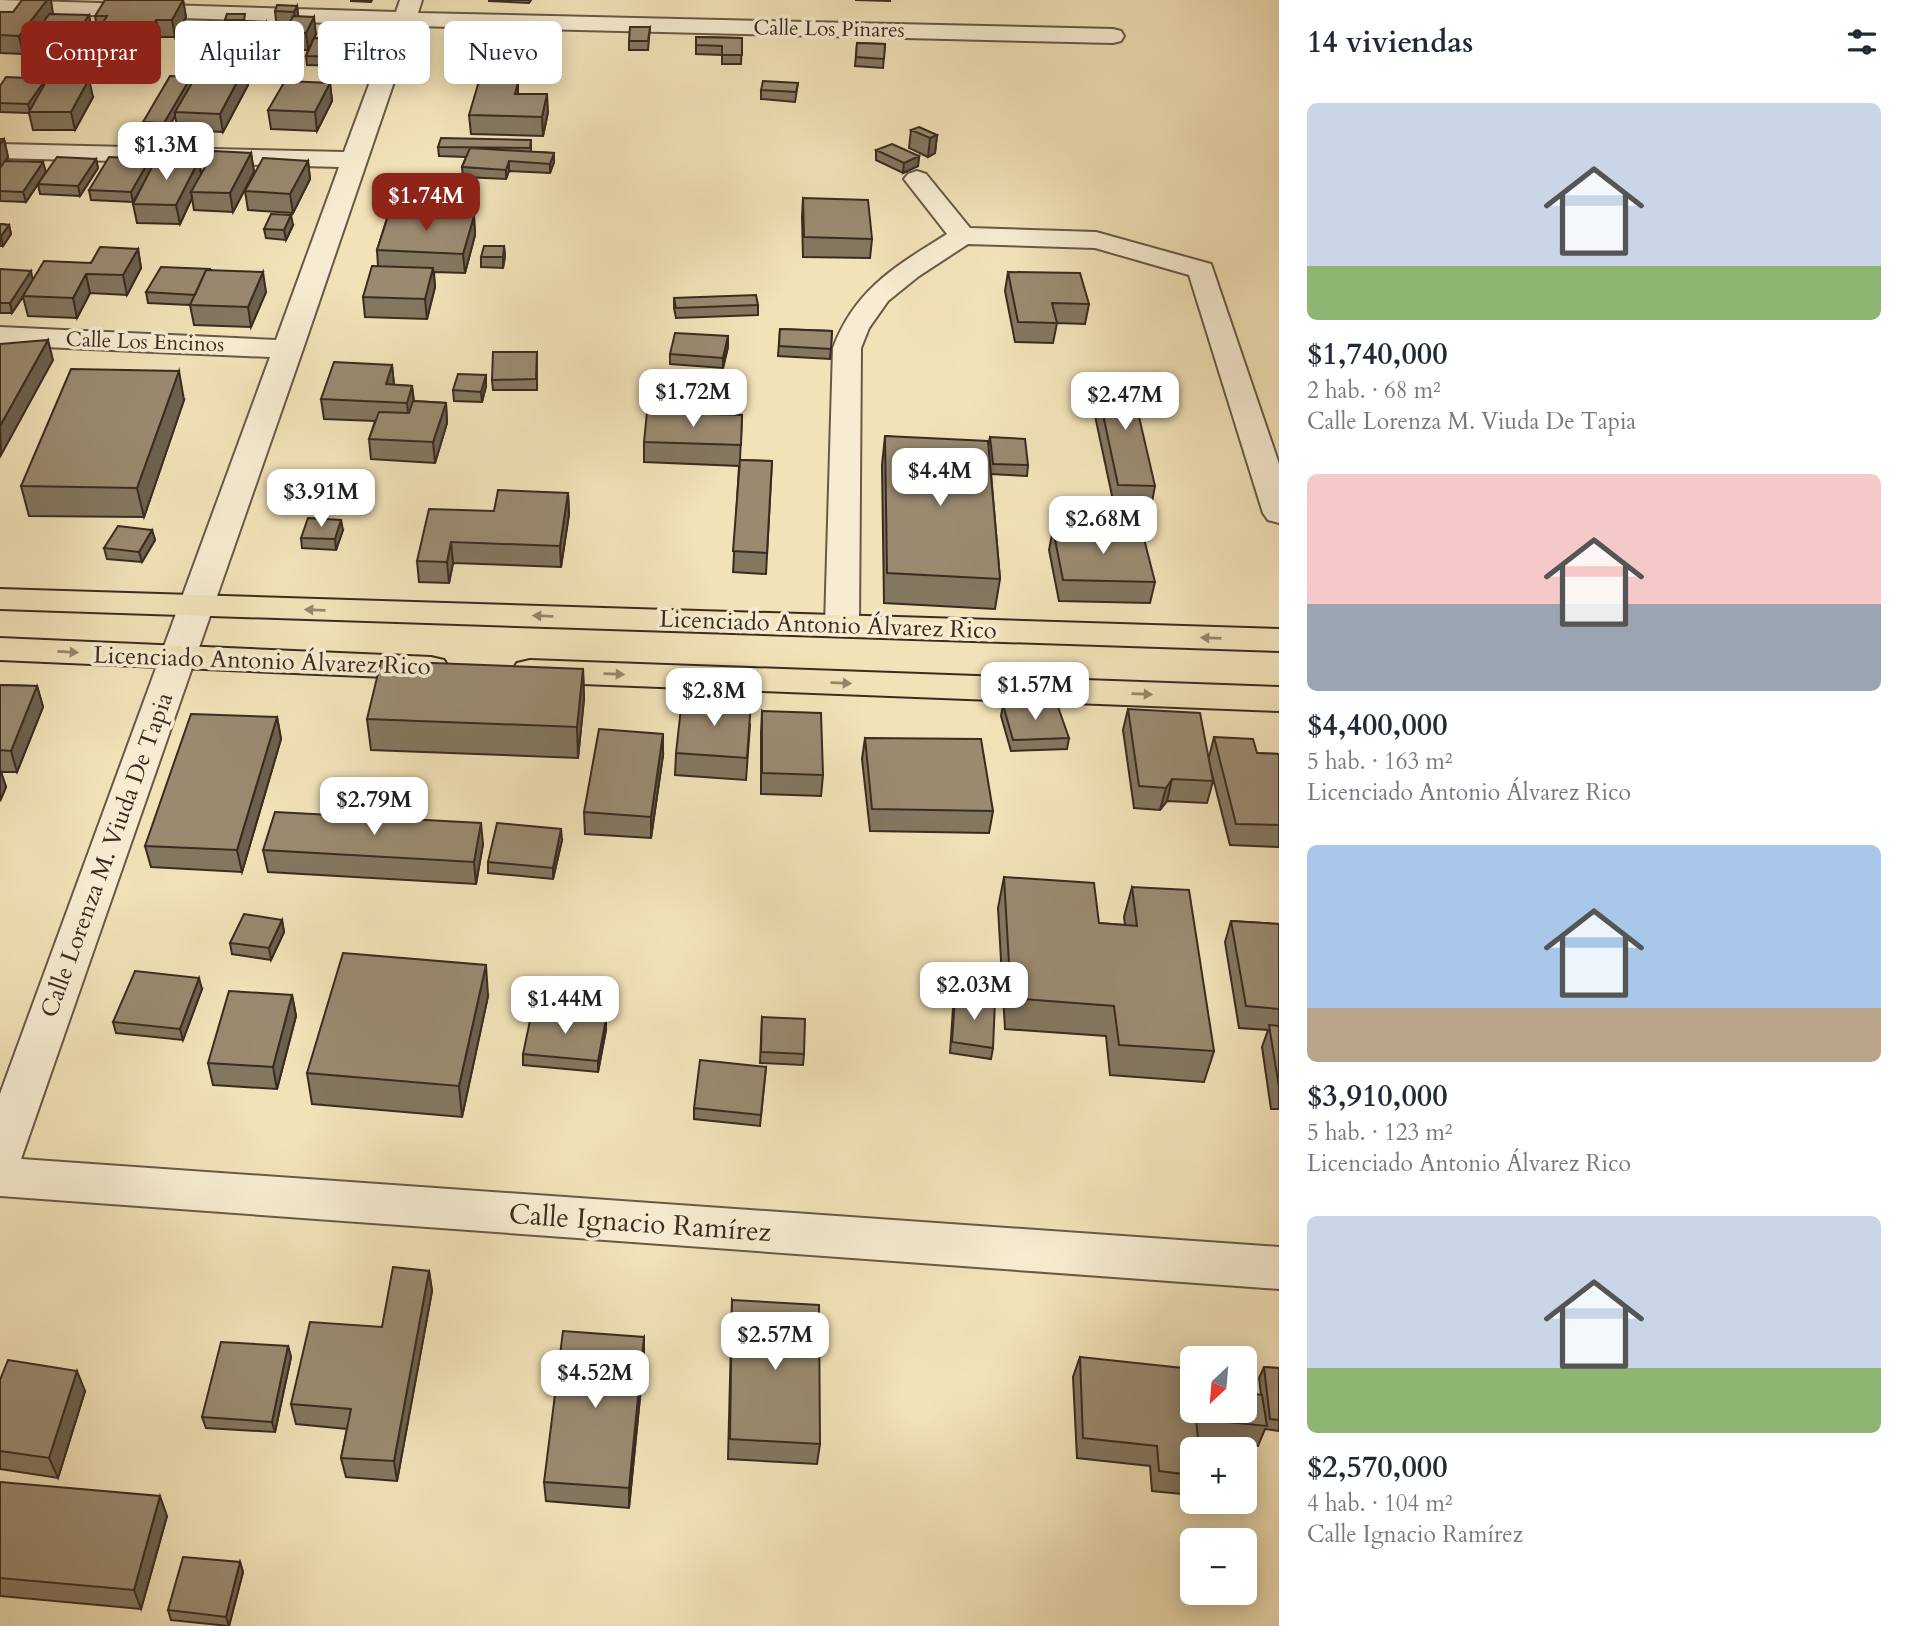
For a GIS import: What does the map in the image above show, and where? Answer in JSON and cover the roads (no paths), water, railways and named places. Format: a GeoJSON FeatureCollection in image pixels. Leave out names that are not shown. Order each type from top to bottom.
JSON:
{"type":"FeatureCollection","features":[{"type":"Feature","properties":{"kind":"main road","name":"Licenciado Antonio Álvarez Rico"},"geometry":{"type":"LineString","coordinates":[[0,598],[194,607],[1279,640]]}},
{"type":"Feature","properties":{"kind":"main road","name":"Licenciado Antonio Álvarez Rico"},"geometry":{"type":"LineString","coordinates":[[0,649],[457,668]]}},
{"type":"Feature","properties":{"kind":"main road"},"geometry":{"type":"LineString","coordinates":[[498,670],[1279,699]]}},
{"type":"Feature","properties":{"kind":"street","name":"Calle Los Pinares"},"geometry":{"type":"LineString","coordinates":[[0,5],[408,9],[1113,36]]}},
{"type":"Feature","properties":{"kind":"street","name":"Calle Lorenza M. Viuda De Tapia"},"geometry":{"type":"LineString","coordinates":[[0,1156],[408,9]]}},
{"type":"Feature","properties":{"kind":"street"},"geometry":{"type":"LineString","coordinates":[[0,151],[356,160]]}},
{"type":"Feature","properties":{"kind":"street"},"geometry":{"type":"LineString","coordinates":[[917,179],[962,236]]}},
{"type":"Feature","properties":{"kind":"street"},"geometry":{"type":"LineString","coordinates":[[842,625],[847,348],[854,324],[881,289],[962,236],[1096,240],[1201,270],[1279,513]]}},
{"type":"Feature","properties":{"kind":"street","name":"Calle Los Encinos"},"geometry":{"type":"LineString","coordinates":[[0,336],[289,349]]}},
{"type":"Feature","properties":{"kind":"street","name":"Calle Ignacio Ramírez"},"geometry":{"type":"LineString","coordinates":[[0,1177],[1279,1268]]}}]}
